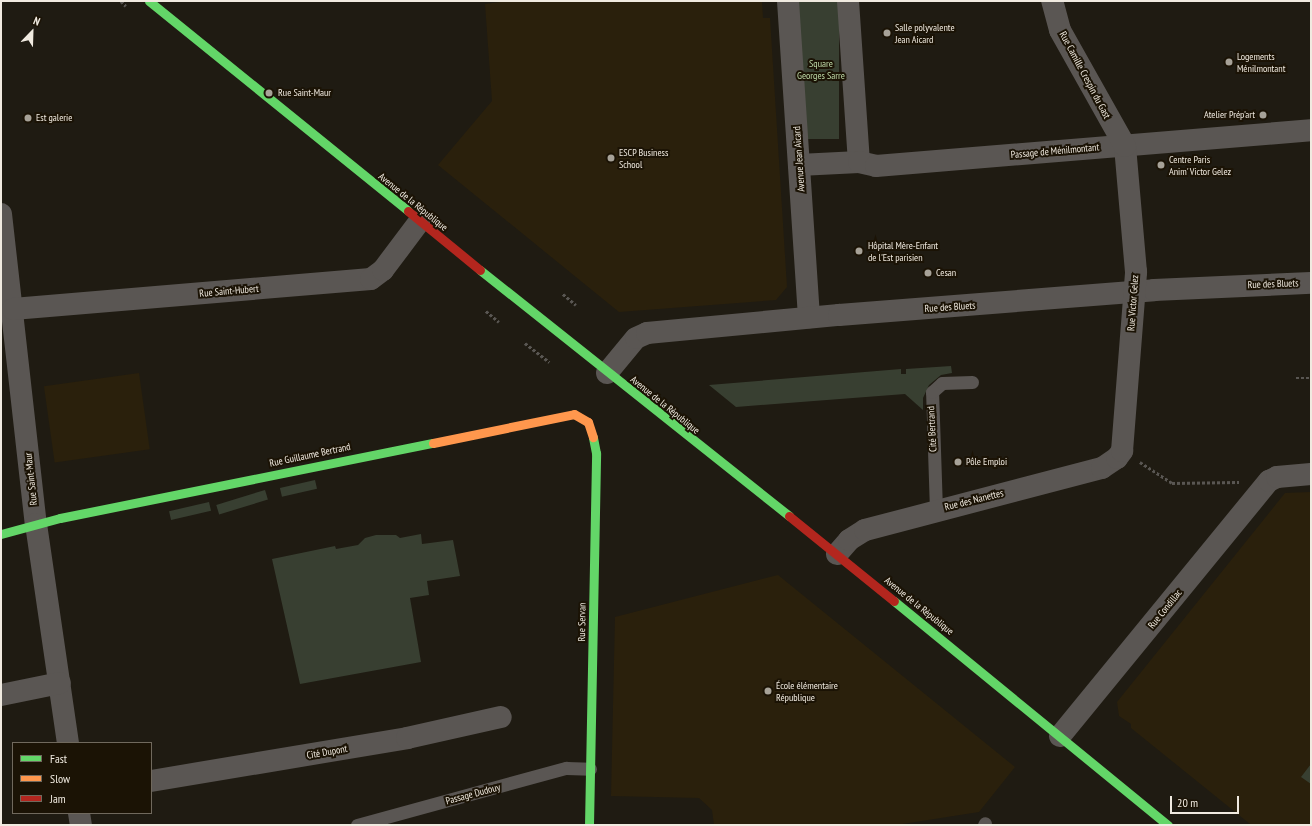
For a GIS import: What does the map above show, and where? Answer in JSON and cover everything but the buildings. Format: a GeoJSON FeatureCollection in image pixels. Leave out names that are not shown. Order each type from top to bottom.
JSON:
{"type":"FeatureCollection","features":[{"type":"Feature","properties":{"kind":"main road","name":"Avenue de la République"},"geometry":{"type":"LineString","coordinates":[[149,1],[419,222],[607,373],[837,554],[1168,825]]}},
{"type":"Feature","properties":{"kind":"main road","name":"Rue Guillaume Bertrand"},"geometry":{"type":"LineString","coordinates":[[1,534],[36,524],[551,417],[574,414],[588,422]]}},
{"type":"Feature","properties":{"kind":"main road","name":"Rue Servan"},"geometry":{"type":"LineString","coordinates":[[588,422],[594,435],[596,453],[589,825]]}},
{"type":"Feature","properties":{"kind":"street","name":"Avenue Jean Aicard"},"geometry":{"type":"LineString","coordinates":[[788,1],[809,318]]}},
{"type":"Feature","properties":{"kind":"street"},"geometry":{"type":"LineString","coordinates":[[848,1],[859,162]]}},
{"type":"Feature","properties":{"kind":"street","name":"Rue Camille Crespin du Gast"},"geometry":{"type":"LineString","coordinates":[[1052,1],[1060,30],[1125,146]]}},
{"type":"Feature","properties":{"kind":"street","name":"Passage de Ménilmontant"},"geometry":{"type":"LineString","coordinates":[[799,165],[859,162],[876,166],[1311,130]]}},
{"type":"Feature","properties":{"kind":"street","name":"Rue Victor Gelez"},"geometry":{"type":"LineString","coordinates":[[1119,454],[1136,272],[1125,146]]}},
{"type":"Feature","properties":{"kind":"street","name":"Rue Saint-Maur"},"geometry":{"type":"LineString","coordinates":[[1,214],[13,309],[36,524],[68,742]]}},
{"type":"Feature","properties":{"kind":"street","name":"Rue Saint-Hubert"},"geometry":{"type":"LineString","coordinates":[[13,309],[371,279],[382,270],[419,222]]}},
{"type":"Feature","properties":{"kind":"street","name":"Rue des Bluets"},"geometry":{"type":"LineString","coordinates":[[607,373],[636,338],[647,333],[809,318],[1134,293],[1311,283]]}},
{"type":"Feature","properties":{"kind":"street","name":"Rue des Nanettes"},"geometry":{"type":"LineString","coordinates":[[837,554],[849,540],[866,530],[936,510],[1102,468],[1119,454]]}},
{"type":"Feature","properties":{"kind":"street"},"geometry":{"type":"LineString","coordinates":[[1269,481],[1277,477],[1311,474]]}},
{"type":"Feature","properties":{"kind":"street","name":"Rue Condillac"},"geometry":{"type":"LineString","coordinates":[[1060,736],[1269,481]]}},
{"type":"Feature","properties":{"kind":"street"},"geometry":{"type":"LineString","coordinates":[[1,695],[60,683]]}},
{"type":"Feature","properties":{"kind":"street","name":"Cité Dupont"},"geometry":{"type":"LineString","coordinates":[[152,781],[407,738],[501,717]]}},
{"type":"Feature","properties":{"kind":"street"},"geometry":{"type":"LineString","coordinates":[[79,814],[80,825]]}},
{"type":"Feature","properties":{"kind":"lane","name":"Cité Bertrand"},"geometry":{"type":"LineString","coordinates":[[936,510],[932,392],[942,384],[972,382]]}},
{"type":"Feature","properties":{"kind":"lane","name":"Passage Dudouy"},"geometry":{"type":"LineString","coordinates":[[357,825],[566,768],[590,769]]}},
{"type":"Feature","properties":{"kind":"path"},"geometry":{"type":"LineString","coordinates":[[563,294],[576,305]]}},
{"type":"Feature","properties":{"kind":"path"},"geometry":{"type":"LineString","coordinates":[[486,311],[499,322]]}},
{"type":"Feature","properties":{"kind":"path"},"geometry":{"type":"LineString","coordinates":[[526,343],[549,362]]}},
{"type":"Feature","properties":{"kind":"path"},"geometry":{"type":"LineString","coordinates":[[1296,378],[1311,378]]}},
{"type":"Feature","properties":{"kind":"path"},"geometry":{"type":"LineString","coordinates":[[1119,454],[1172,483],[1269,481]]}},
{"type":"Feature","properties":{"kind":"shaded area","name":"ESCP Business School"},"geometry":{"type":"Polygon","coordinates":[[[507,1],[762,1],[763,18],[770,18],[787,287],[776,300],[619,312],[438,165],[492,101],[485,4],[507,1]]]}},
{"type":"Feature","properties":{"kind":"shaded area"},"geometry":{"type":"Polygon","coordinates":[[[139,373],[150,449],[55,463],[44,386],[139,373]]]}},
{"type":"Feature","properties":{"kind":"shaded area"},"geometry":{"type":"Polygon","coordinates":[[[1311,492],[1311,825],[1250,824],[1131,728],[1131,724],[1119,716],[1117,702],[1285,493],[1311,492]]]}},
{"type":"Feature","properties":{"kind":"shaded area","name":"École élémentaire République"},"geometry":{"type":"Polygon","coordinates":[[[778,575],[1015,767],[979,812],[896,825],[714,825],[712,810],[699,798],[611,796],[615,617],[778,575]]]}},
{"type":"Feature","properties":{"kind":"green space","name":"Square Georges Sarre"},"geometry":{"type":"Polygon","coordinates":[[[793,1],[839,1],[839,139],[793,139],[793,1]]]}},
{"type":"Feature","properties":{"kind":"green space"},"geometry":{"type":"Polygon","coordinates":[[[951,366],[952,373],[941,375],[929,385],[923,398],[923,410],[905,394],[736,407],[709,385],[901,369],[901,374],[906,374],[906,369],[951,366]]]}},
{"type":"Feature","properties":{"kind":"green space"},"geometry":{"type":"Polygon","coordinates":[[[315,480],[317,489],[282,497],[280,488],[315,480]]]}},
{"type":"Feature","properties":{"kind":"green space"},"geometry":{"type":"Polygon","coordinates":[[[265,490],[268,500],[219,514],[216,505],[265,490]]]}},
{"type":"Feature","properties":{"kind":"green space"},"geometry":{"type":"Polygon","coordinates":[[[209,502],[211,511],[171,520],[169,511],[209,502]]]}},
{"type":"Feature","properties":{"kind":"green space"},"geometry":{"type":"Polygon","coordinates":[[[421,534],[422,544],[453,540],[460,576],[427,581],[429,595],[410,598],[421,662],[300,684],[272,559],[335,546],[336,549],[358,545],[365,538],[376,535],[396,535],[400,538],[421,534]]]}},
{"type":"Feature","properties":{"kind":"green space"},"geometry":{"type":"Polygon","coordinates":[[[1311,764],[1311,784],[1301,777],[1311,764]]]}},
{"type":"Feature","properties":{"kind":"traffic: fast"},"geometry":{"type":"LineString","coordinates":[[149,1],[408,211]]}},
{"type":"Feature","properties":{"kind":"traffic: fast"},"geometry":{"type":"LineString","coordinates":[[480,270],[789,516]]}},
{"type":"Feature","properties":{"kind":"traffic: fast"},"geometry":{"type":"LineString","coordinates":[[589,825],[596,453],[593,437]]}},
{"type":"Feature","properties":{"kind":"traffic: fast"},"geometry":{"type":"LineString","coordinates":[[1,534],[60,518],[433,443]]}},
{"type":"Feature","properties":{"kind":"traffic: fast"},"geometry":{"type":"LineString","coordinates":[[894,601],[1168,825]]}},
{"type":"Feature","properties":{"kind":"traffic: slow"},"geometry":{"type":"LineString","coordinates":[[433,443],[574,414],[588,422],[593,437]]}},
{"type":"Feature","properties":{"kind":"traffic: jam"},"geometry":{"type":"LineString","coordinates":[[408,211],[480,270]]}},
{"type":"Feature","properties":{"kind":"traffic: jam"},"geometry":{"type":"LineString","coordinates":[[789,516],[894,601]]}},
{"type":"Feature","properties":{"kind":"place","name":"Salle polyvalente Jean Aicard"},"geometry":{"type":"Point","coordinates":[887,33]}},
{"type":"Feature","properties":{"kind":"place","name":"Logements Ménilmontant"},"geometry":{"type":"Point","coordinates":[1229,62]}},
{"type":"Feature","properties":{"kind":"place","name":"Rue Saint-Maur"},"geometry":{"type":"Point","coordinates":[269,93]}},
{"type":"Feature","properties":{"kind":"place","name":"Atelier Prép'art"},"geometry":{"type":"Point","coordinates":[1263,115]}},
{"type":"Feature","properties":{"kind":"place","name":"Est galerie"},"geometry":{"type":"Point","coordinates":[28,118]}},
{"type":"Feature","properties":{"kind":"place","name":"ESCP Business School"},"geometry":{"type":"Point","coordinates":[611,158]}},
{"type":"Feature","properties":{"kind":"place","name":"Centre Paris Anim' Victor Gelez"},"geometry":{"type":"Point","coordinates":[1161,165]}},
{"type":"Feature","properties":{"kind":"place","name":"Hôpital Mère-Enfant de l'Est parisien"},"geometry":{"type":"Point","coordinates":[859,251]}},
{"type":"Feature","properties":{"kind":"place","name":"Cesan"},"geometry":{"type":"Point","coordinates":[928,273]}},
{"type":"Feature","properties":{"kind":"place","name":"Pôle Emploi"},"geometry":{"type":"Point","coordinates":[958,462]}},
{"type":"Feature","properties":{"kind":"place","name":"École élémentaire République"},"geometry":{"type":"Point","coordinates":[768,691]}}]}
